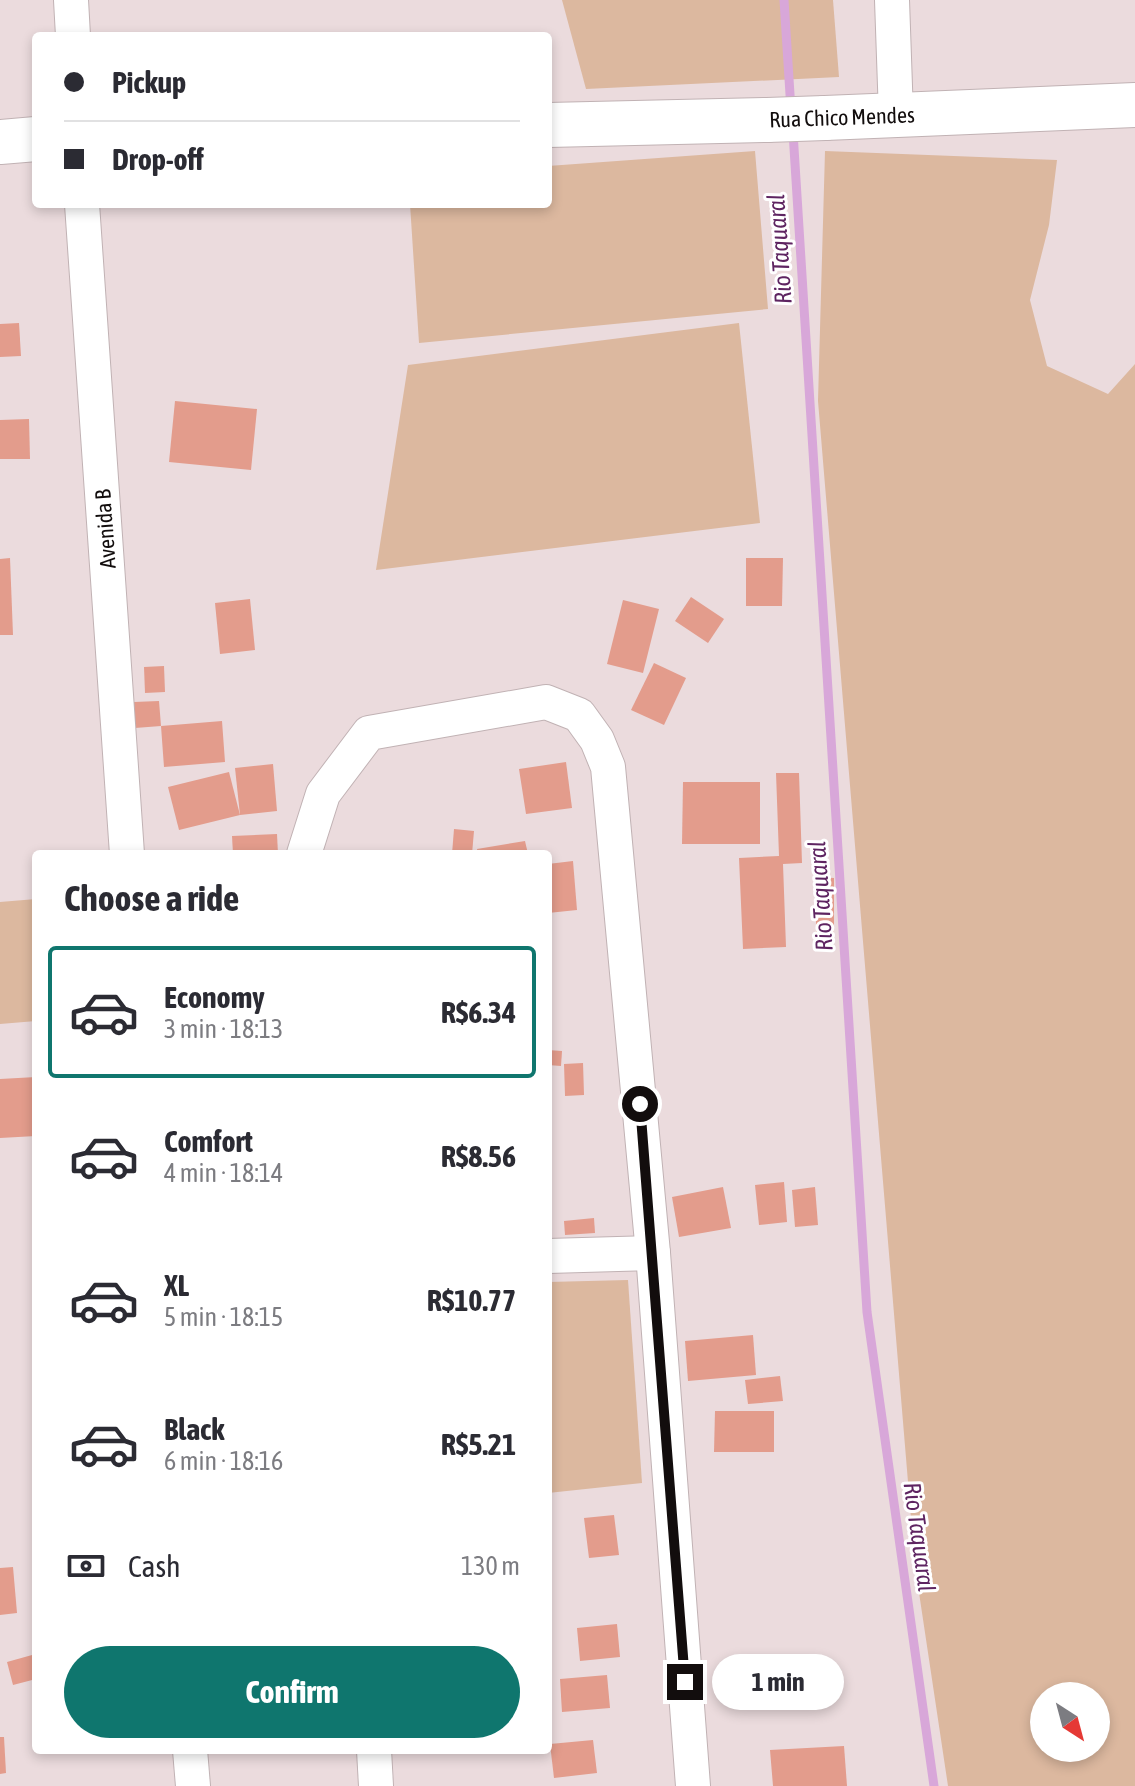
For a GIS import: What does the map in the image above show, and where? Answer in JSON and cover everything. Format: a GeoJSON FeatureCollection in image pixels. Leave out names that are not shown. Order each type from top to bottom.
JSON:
{"type":"FeatureCollection","features":[{"type":"Feature","properties":{"kind":"main road","name":"Rua Chico Mendes"},"geometry":{"type":"LineString","coordinates":[[552,125],[767,120],[1135,105]]}},
{"type":"Feature","properties":{"kind":"main road"},"geometry":{"type":"LineString","coordinates":[[0,142],[32,139]]}},
{"type":"Feature","properties":{"kind":"street"},"geometry":{"type":"LineString","coordinates":[[71,0],[73,32]]}},
{"type":"Feature","properties":{"kind":"street"},"geometry":{"type":"LineString","coordinates":[[892,0],[896,115]]}},
{"type":"Feature","properties":{"kind":"street","name":"Avenida B"},"geometry":{"type":"LineString","coordinates":[[82,208],[127,850]]}},
{"type":"Feature","properties":{"kind":"street"},"geometry":{"type":"LineString","coordinates":[[305,850],[323,794],[369,733],[546,702],[579,715],[597,740],[608,767],[614,806],[653,1253],[693,1786]]}},
{"type":"Feature","properties":{"kind":"street"},"geometry":{"type":"LineString","coordinates":[[552,1256],[653,1253]]}},
{"type":"Feature","properties":{"kind":"street"},"geometry":{"type":"LineString","coordinates":[[190,1754],[193,1786]]}},
{"type":"Feature","properties":{"kind":"street"},"geometry":{"type":"LineString","coordinates":[[374,1754],[376,1786]]}},
{"type":"Feature","properties":{"kind":"shaded area"},"geometry":{"type":"Polygon","coordinates":[[[562,0],[833,0],[839,77],[586,89],[562,0]]]}},
{"type":"Feature","properties":{"kind":"shaded area"},"geometry":{"type":"Polygon","coordinates":[[[755,151],[768,309],[419,343],[410,208],[552,208],[552,166],[755,151]]]}},
{"type":"Feature","properties":{"kind":"shaded area"},"geometry":{"type":"Polygon","coordinates":[[[825,151],[1057,160],[1049,225],[1030,300],[1047,366],[1108,394],[1135,364],[1135,1786],[948,1786],[915,1566],[818,401],[825,151]]]}},
{"type":"Feature","properties":{"kind":"shaded area"},"geometry":{"type":"Polygon","coordinates":[[[739,323],[760,523],[376,570],[408,365],[739,323]]]}},
{"type":"Feature","properties":{"kind":"shaded area"},"geometry":{"type":"Polygon","coordinates":[[[32,899],[32,1021],[0,1024],[0,902],[32,899]]]}},
{"type":"Feature","properties":{"kind":"shaded area"},"geometry":{"type":"Polygon","coordinates":[[[628,1280],[642,1483],[552,1493],[552,1282],[628,1280]]]}},
{"type":"Feature","properties":{"kind":"building"},"geometry":{"type":"Polygon","coordinates":[[[19,323],[21,356],[0,357],[0,324],[19,323]]]}},
{"type":"Feature","properties":{"kind":"building"},"geometry":{"type":"Polygon","coordinates":[[[175,401],[257,409],[251,470],[169,462],[175,401]]]}},
{"type":"Feature","properties":{"kind":"building"},"geometry":{"type":"Polygon","coordinates":[[[29,419],[30,459],[0,459],[0,420],[29,419]]]}},
{"type":"Feature","properties":{"kind":"building"},"geometry":{"type":"Polygon","coordinates":[[[10,558],[13,635],[0,635],[0,559],[10,558]]]}},
{"type":"Feature","properties":{"kind":"building"},"geometry":{"type":"Polygon","coordinates":[[[746,558],[783,558],[782,606],[746,606],[746,558]]]}},
{"type":"Feature","properties":{"kind":"building"},"geometry":{"type":"Polygon","coordinates":[[[691,597],[724,619],[708,643],[675,621],[691,597]]]}},
{"type":"Feature","properties":{"kind":"building"},"geometry":{"type":"Polygon","coordinates":[[[250,599],[255,650],[220,654],[215,603],[250,599]]]}},
{"type":"Feature","properties":{"kind":"building"},"geometry":{"type":"Polygon","coordinates":[[[623,600],[659,609],[643,673],[607,664],[623,600]]]}},
{"type":"Feature","properties":{"kind":"building"},"geometry":{"type":"Polygon","coordinates":[[[654,663],[686,678],[664,725],[631,710],[654,663]]]}},
{"type":"Feature","properties":{"kind":"building"},"geometry":{"type":"Polygon","coordinates":[[[164,666],[165,692],[145,693],[144,667],[164,666]]]}},
{"type":"Feature","properties":{"kind":"building"},"geometry":{"type":"Polygon","coordinates":[[[159,701],[161,726],[135,728],[134,702],[159,701]]]}},
{"type":"Feature","properties":{"kind":"building"},"geometry":{"type":"Polygon","coordinates":[[[222,721],[225,762],[164,767],[161,726],[222,721]]]}},
{"type":"Feature","properties":{"kind":"building"},"geometry":{"type":"Polygon","coordinates":[[[566,762],[572,808],[526,814],[519,769],[566,762]]]}},
{"type":"Feature","properties":{"kind":"building"},"geometry":{"type":"Polygon","coordinates":[[[273,764],[277,811],[240,815],[235,768],[273,764]]]}},
{"type":"Feature","properties":{"kind":"building"},"geometry":{"type":"Polygon","coordinates":[[[229,772],[240,815],[179,830],[168,787],[229,772]]]}},
{"type":"Feature","properties":{"kind":"building"},"geometry":{"type":"Polygon","coordinates":[[[776,773],[799,773],[802,863],[783,864],[786,947],[743,949],[739,858],[779,856],[776,773]]]}},
{"type":"Feature","properties":{"kind":"building"},"geometry":{"type":"Polygon","coordinates":[[[683,782],[760,782],[760,844],[682,844],[683,782]]]}},
{"type":"Feature","properties":{"kind":"building"},"geometry":{"type":"Polygon","coordinates":[[[454,829],[474,831],[472,850],[452,850],[454,829]]]}},
{"type":"Feature","properties":{"kind":"building"},"geometry":{"type":"Polygon","coordinates":[[[277,834],[278,850],[233,850],[232,836],[277,834]]]}},
{"type":"Feature","properties":{"kind":"building"},"geometry":{"type":"Polygon","coordinates":[[[525,841],[527,850],[477,850],[525,841]]]}},
{"type":"Feature","properties":{"kind":"building"},"geometry":{"type":"Polygon","coordinates":[[[573,861],[577,910],[552,913],[552,864],[573,861]]]}},
{"type":"Feature","properties":{"kind":"building"},"geometry":{"type":"Polygon","coordinates":[[[816,877],[834,878],[834,940],[816,940],[816,877]]]}},
{"type":"Feature","properties":{"kind":"building"},"geometry":{"type":"Polygon","coordinates":[[[552,1050],[562,1051],[561,1066],[552,1065],[552,1050]]]}},
{"type":"Feature","properties":{"kind":"building"},"geometry":{"type":"Polygon","coordinates":[[[583,1063],[584,1095],[565,1096],[564,1064],[583,1063]]]}},
{"type":"Feature","properties":{"kind":"building"},"geometry":{"type":"Polygon","coordinates":[[[32,1077],[32,1136],[0,1138],[0,1079],[32,1077]]]}},
{"type":"Feature","properties":{"kind":"building"},"geometry":{"type":"Polygon","coordinates":[[[784,1182],[787,1222],[759,1225],[755,1185],[784,1182]]]}},
{"type":"Feature","properties":{"kind":"building"},"geometry":{"type":"Polygon","coordinates":[[[723,1187],[731,1228],[679,1237],[672,1197],[723,1187]]]}},
{"type":"Feature","properties":{"kind":"building"},"geometry":{"type":"Polygon","coordinates":[[[815,1187],[818,1225],[795,1227],[792,1190],[815,1187]]]}},
{"type":"Feature","properties":{"kind":"building"},"geometry":{"type":"Polygon","coordinates":[[[594,1218],[595,1233],[565,1235],[564,1221],[594,1218]]]}},
{"type":"Feature","properties":{"kind":"building"},"geometry":{"type":"Polygon","coordinates":[[[753,1335],[756,1375],[688,1381],[685,1341],[753,1335]]]}},
{"type":"Feature","properties":{"kind":"building"},"geometry":{"type":"Polygon","coordinates":[[[780,1376],[783,1401],[748,1404],[745,1380],[780,1376]]]}},
{"type":"Feature","properties":{"kind":"building"},"geometry":{"type":"Polygon","coordinates":[[[715,1411],[774,1411],[774,1452],[714,1452],[715,1411]]]}},
{"type":"Feature","properties":{"kind":"building"},"geometry":{"type":"Polygon","coordinates":[[[614,1515],[619,1555],[589,1558],[584,1518],[614,1515]]]}},
{"type":"Feature","properties":{"kind":"building"},"geometry":{"type":"Polygon","coordinates":[[[13,1567],[17,1613],[0,1615],[0,1568],[13,1567]]]}},
{"type":"Feature","properties":{"kind":"building"},"geometry":{"type":"Polygon","coordinates":[[[617,1624],[620,1657],[580,1661],[577,1628],[617,1624]]]}},
{"type":"Feature","properties":{"kind":"building"},"geometry":{"type":"Polygon","coordinates":[[[32,1655],[32,1680],[13,1685],[7,1662],[32,1655]]]}},
{"type":"Feature","properties":{"kind":"building"},"geometry":{"type":"Polygon","coordinates":[[[607,1675],[610,1708],[562,1712],[560,1679],[607,1675]]]}},
{"type":"Feature","properties":{"kind":"building"},"geometry":{"type":"Polygon","coordinates":[[[0,1737],[4,1737],[6,1773],[0,1774],[0,1737]]]}},
{"type":"Feature","properties":{"kind":"building"},"geometry":{"type":"Polygon","coordinates":[[[593,1740],[597,1773],[554,1778],[552,1744],[593,1740]]]}},
{"type":"Feature","properties":{"kind":"building"},"geometry":{"type":"Polygon","coordinates":[[[844,1746],[847,1786],[773,1786],[770,1750],[844,1746]]]}},
{"type":"Feature","properties":{"kind":"waterway","name":"Rio Taquaral"},"geometry":{"type":"LineString","coordinates":[[784,0],[791,110]]}},
{"type":"Feature","properties":{"kind":"waterway","name":"Rio Taquaral"},"geometry":{"type":"LineString","coordinates":[[793,132],[867,1312],[934,1786]]}},
{"type":"Feature","properties":{"kind":"route"},"geometry":{"type":"LineString","coordinates":[[640,1104],[685,1682]]}}]}
